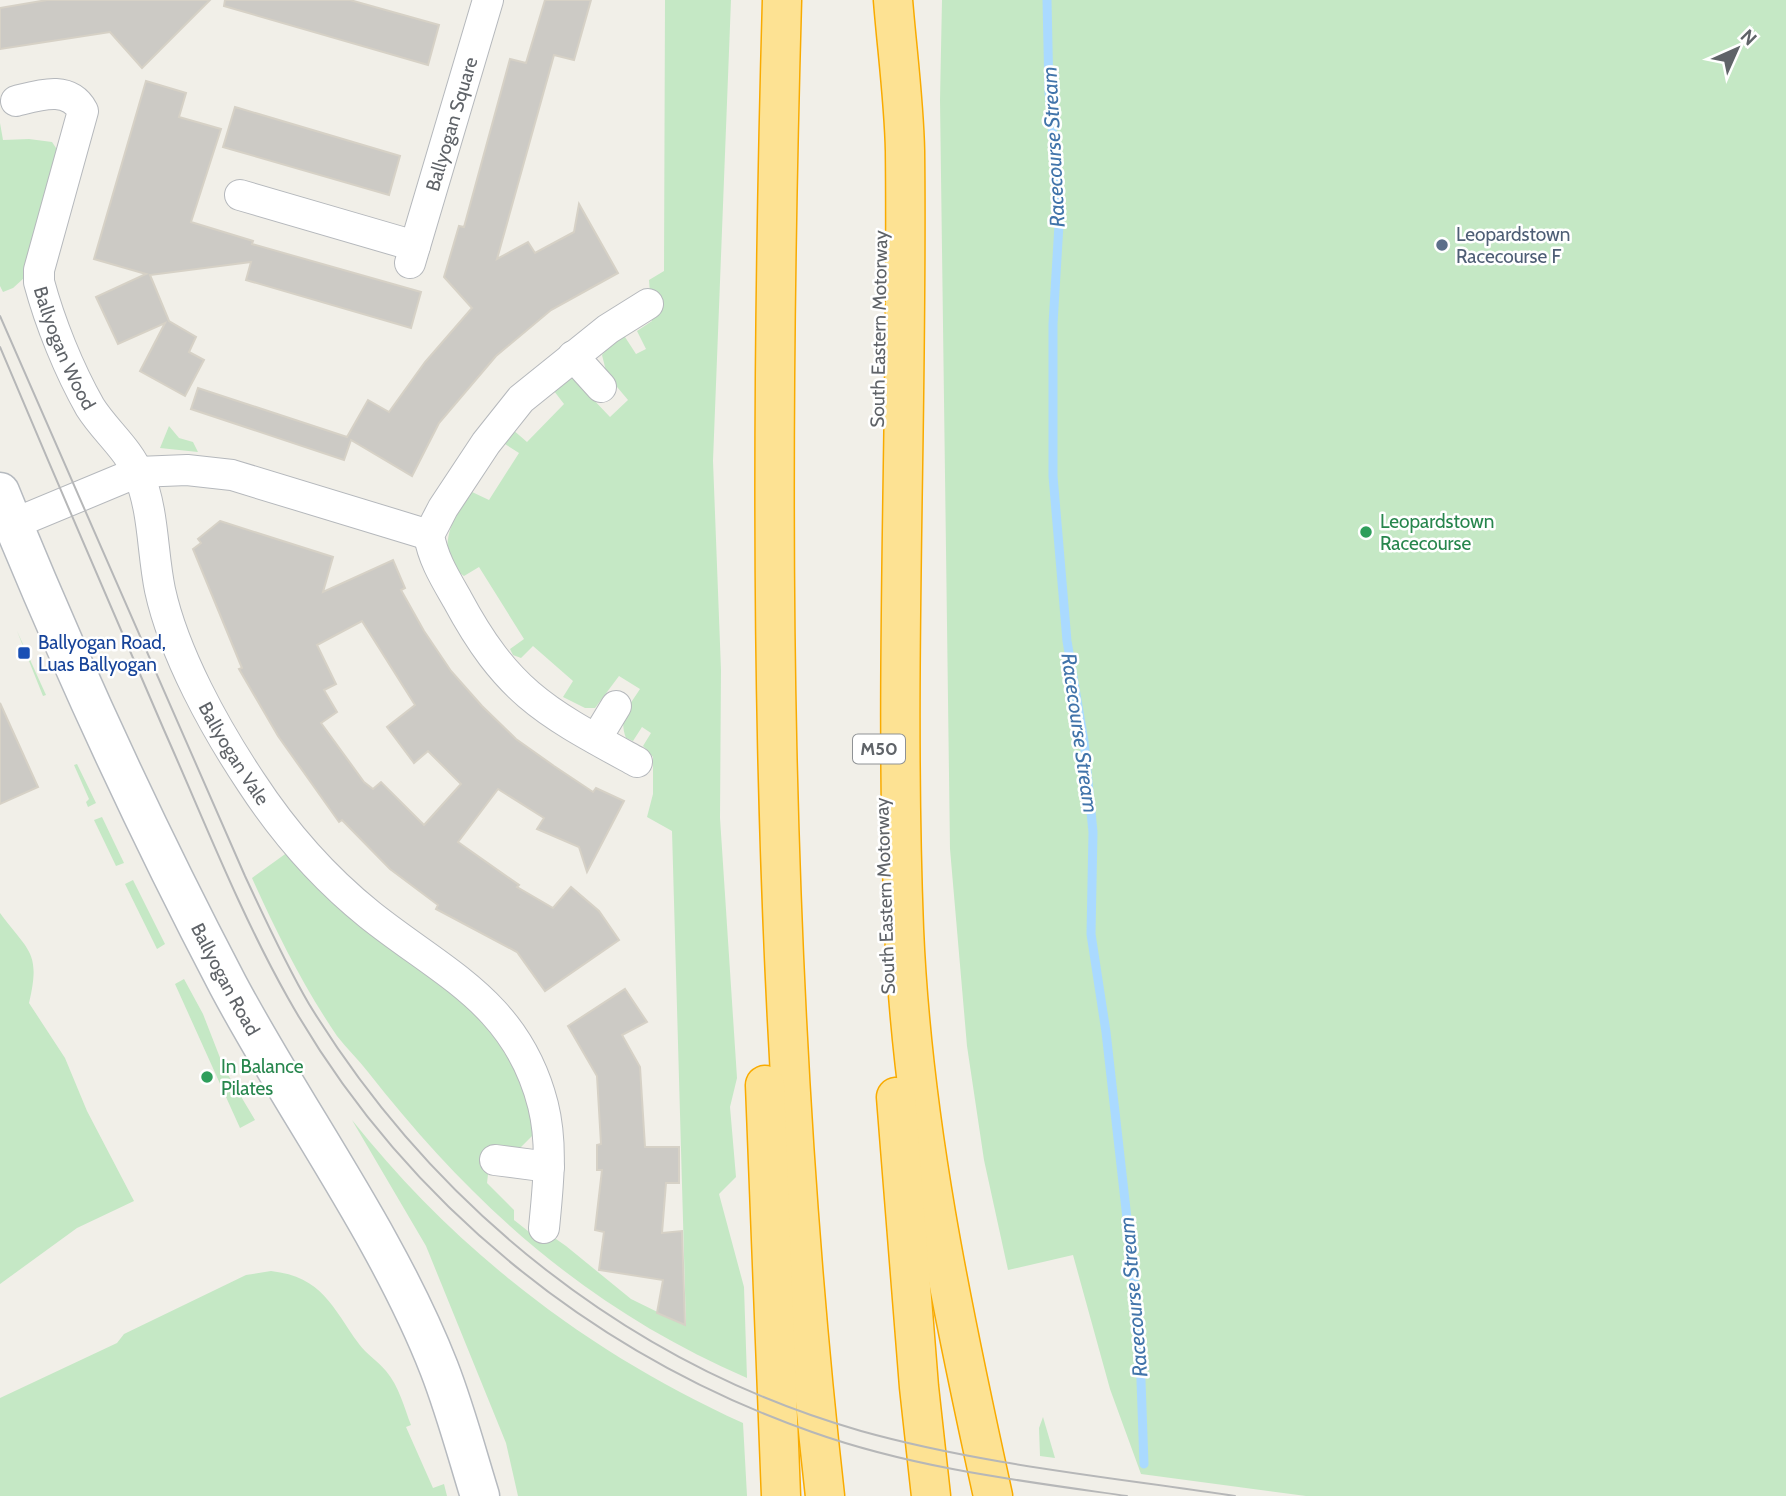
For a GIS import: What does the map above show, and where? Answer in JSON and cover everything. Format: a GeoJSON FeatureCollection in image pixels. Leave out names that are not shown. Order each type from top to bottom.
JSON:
{"type":"FeatureCollection","features":[{"type":"Feature","properties":{"kind":"highway"},"geometry":{"type":"LineString","coordinates":[[760,0],[750,392],[749,634],[782,1496]]}},
{"type":"Feature","properties":{"kind":"highway"},"geometry":{"type":"LineString","coordinates":[[782,0],[773,402],[777,789],[787,1032],[811,1366],[825,1496]]}},
{"type":"Feature","properties":{"kind":"highway","name":"South Eastern Motorway"},"geometry":{"type":"LineString","coordinates":[[886,0],[878,401],[882,881],[900,1155],[931,1496]]}},
{"type":"Feature","properties":{"kind":"highway"},"geometry":{"type":"LineString","coordinates":[[893,0],[905,147],[901,718],[905,943],[912,1041],[934,1206],[993,1496]]}},
{"type":"Feature","properties":{"kind":"street","name":"Ballyogan Square"},"geometry":{"type":"LineString","coordinates":[[240,195],[413,254],[488,0]]}},
{"type":"Feature","properties":{"kind":"street","name":"Ballyogan Wood"},"geometry":{"type":"LineString","coordinates":[[16,101],[46,94],[64,94],[73,98],[83,111],[39,270],[39,282],[91,408],[120,443],[138,472]]}},
{"type":"Feature","properties":{"kind":"street"},"geometry":{"type":"LineString","coordinates":[[637,762],[541,706],[504,673],[481,640],[435,560],[429,535],[443,508],[503,419],[522,399],[573,356],[648,303]]}},
{"type":"Feature","properties":{"kind":"street"},"geometry":{"type":"LineString","coordinates":[[573,356],[601,387]]}},
{"type":"Feature","properties":{"kind":"street"},"geometry":{"type":"LineString","coordinates":[[6,508],[138,472],[187,470],[232,475],[359,517],[429,535]]}},
{"type":"Feature","properties":{"kind":"street","name":"Ballyogan Vale"},"geometry":{"type":"LineString","coordinates":[[138,472],[151,514],[156,564],[164,604],[194,680],[233,753],[270,810],[339,887],[378,921],[469,986],[493,1011],[523,1055],[543,1104],[549,1167],[544,1228]]}},
{"type":"Feature","properties":{"kind":"street","name":"Ballyogan Road"},"geometry":{"type":"LineString","coordinates":[[6,508],[85,690],[209,948],[406,1299],[439,1367],[480,1496]]}},
{"type":"Feature","properties":{"kind":"street"},"geometry":{"type":"LineString","coordinates":[[596,740],[616,706]]}},
{"type":"Feature","properties":{"kind":"street"},"geometry":{"type":"LineString","coordinates":[[495,1160],[549,1167]]}},
{"type":"Feature","properties":{"kind":"green space"},"geometry":{"type":"Polygon","coordinates":[[[665,0],[731,0],[713,461],[721,670],[720,818],[737,1078],[730,1107],[736,1177],[719,1194],[744,1287],[747,1378],[689,1351],[585,1286],[538,1250],[450,1167],[337,1036],[291,959],[252,878],[288,852],[385,929],[449,986],[503,1049],[522,1083],[530,1108],[534,1134],[519,1149],[491,1148],[487,1183],[514,1210],[514,1220],[533,1235],[556,1239],[631,1299],[686,1326],[672,831],[647,817],[653,794],[653,757],[643,746],[651,733],[642,727],[633,741],[626,738],[624,731],[626,712],[640,689],[619,676],[595,708],[585,708],[563,697],[573,681],[533,646],[521,658],[513,655],[510,649],[524,639],[479,567],[464,576],[454,567],[447,546],[453,522],[470,491],[489,500],[519,453],[502,442],[512,429],[527,442],[564,404],[554,391],[572,377],[610,417],[628,400],[607,375],[602,355],[617,337],[625,337],[636,354],[646,349],[637,331],[652,321],[649,280],[664,271],[665,0]]]}},
{"type":"Feature","properties":{"kind":"green space","name":"Leopardstown Racecourse"},"geometry":{"type":"Polygon","coordinates":[[[942,0],[1786,0],[1786,1496],[1306,1496],[1141,1474],[1110,1389],[1073,1255],[1008,1270],[984,1160],[967,1046],[950,849],[940,100],[942,0]]]}},
{"type":"Feature","properties":{"kind":"green space"},"geometry":{"type":"Polygon","coordinates":[[[0,123],[3,140],[52,142],[60,154],[24,278],[13,288],[3,292],[0,286],[0,123]]]}},
{"type":"Feature","properties":{"kind":"green space"},"geometry":{"type":"Polygon","coordinates":[[[169,426],[179,438],[193,442],[198,452],[160,448],[169,426]]]}},
{"type":"Feature","properties":{"kind":"green space"},"geometry":{"type":"Polygon","coordinates":[[[17,631],[46,695],[43,696],[17,631]]]}},
{"type":"Feature","properties":{"kind":"green space"},"geometry":{"type":"Polygon","coordinates":[[[77,764],[96,803],[88,807],[86,802],[89,799],[74,765],[77,764]]]}},
{"type":"Feature","properties":{"kind":"green space"},"geometry":{"type":"Polygon","coordinates":[[[102,817],[124,863],[116,866],[94,820],[102,817]]]}},
{"type":"Feature","properties":{"kind":"green space"},"geometry":{"type":"Polygon","coordinates":[[[133,880],[165,944],[157,949],[125,884],[133,880]]]}},
{"type":"Feature","properties":{"kind":"green space"},"geometry":{"type":"Polygon","coordinates":[[[0,913],[25,945],[33,962],[29,1003],[65,1058],[87,1111],[134,1201],[77,1228],[0,1284],[0,913]]]}},
{"type":"Feature","properties":{"kind":"green space"},"geometry":{"type":"Polygon","coordinates":[[[184,979],[203,1014],[224,1068],[255,1120],[240,1128],[175,984],[184,979]]]}},
{"type":"Feature","properties":{"kind":"green space"},"geometry":{"type":"Polygon","coordinates":[[[352,1120],[436,1213],[482,1256],[530,1295],[580,1332],[632,1365],[743,1423],[747,1496],[518,1496],[506,1443],[426,1246],[352,1120]]]}},
{"type":"Feature","properties":{"kind":"green space"},"geometry":{"type":"Polygon","coordinates":[[[271,1271],[289,1274],[315,1287],[333,1306],[362,1348],[386,1371],[401,1397],[411,1425],[406,1427],[433,1488],[444,1484],[447,1496],[0,1496],[0,1398],[117,1343],[124,1334],[246,1275],[271,1271]]]}},
{"type":"Feature","properties":{"kind":"green space"},"geometry":{"type":"Polygon","coordinates":[[[1043,1417],[1055,1458],[1040,1456],[1039,1428],[1043,1417]]]}},
{"type":"Feature","properties":{"kind":"building"},"geometry":{"type":"Polygon","coordinates":[[[47,0],[210,0],[142,68],[110,32],[0,49],[0,8],[47,0]]]}},
{"type":"Feature","properties":{"kind":"building"},"geometry":{"type":"Polygon","coordinates":[[[225,0],[350,0],[439,25],[428,65],[224,6],[225,0]]]}},
{"type":"Feature","properties":{"kind":"building"},"geometry":{"type":"Polygon","coordinates":[[[545,0],[591,0],[574,60],[554,55],[497,259],[528,242],[535,253],[574,232],[579,204],[618,273],[551,310],[496,356],[439,423],[412,476],[351,440],[344,460],[191,409],[198,388],[347,437],[368,400],[389,412],[425,362],[472,308],[444,277],[459,226],[464,227],[510,59],[526,63],[545,0]]]}},
{"type":"Feature","properties":{"kind":"building"},"geometry":{"type":"Polygon","coordinates":[[[146,81],[186,93],[179,117],[221,129],[191,222],[253,241],[252,244],[421,292],[411,328],[246,280],[251,262],[150,275],[169,321],[196,337],[189,352],[204,360],[185,396],[140,371],[165,323],[118,344],[96,297],[146,274],[94,259],[146,81]]]}},
{"type":"Feature","properties":{"kind":"building"},"geometry":{"type":"Polygon","coordinates":[[[235,107],[400,156],[389,195],[223,147],[235,107]]]}},
{"type":"Feature","properties":{"kind":"building"},"geometry":{"type":"Polygon","coordinates":[[[220,521],[333,557],[323,592],[393,560],[405,588],[401,590],[424,631],[451,671],[482,706],[516,739],[554,766],[593,792],[596,788],[624,801],[587,872],[579,847],[537,829],[544,818],[498,789],[458,842],[519,885],[517,887],[553,908],[571,887],[599,911],[619,940],[545,991],[517,952],[436,909],[438,905],[390,869],[342,820],[339,822],[278,736],[239,669],[242,668],[193,549],[201,543],[198,539],[220,521]],[[362,621],[317,645],[336,684],[324,690],[337,712],[321,723],[364,782],[373,789],[381,782],[424,825],[461,784],[428,751],[414,763],[387,727],[415,705],[362,621]]]}},
{"type":"Feature","properties":{"kind":"building"},"geometry":{"type":"Polygon","coordinates":[[[0,703],[38,787],[0,804],[0,703]]]}},
{"type":"Feature","properties":{"kind":"building"},"geometry":{"type":"Polygon","coordinates":[[[625,989],[647,1022],[622,1035],[640,1067],[645,1147],[679,1147],[679,1183],[666,1183],[662,1233],[682,1231],[685,1325],[657,1313],[663,1280],[599,1270],[604,1232],[595,1230],[602,1170],[597,1170],[597,1145],[601,1144],[597,1076],[568,1026],[625,989]]]}},
{"type":"Feature","properties":{"kind":"waterway","name":"Racecourse Stream"},"geometry":{"type":"LineString","coordinates":[[1047,0],[1049,93],[1060,208],[1053,324],[1053,476],[1067,641],[1084,741],[1093,832],[1091,934],[1106,1032],[1139,1325],[1144,1464]]}},
{"type":"Feature","properties":{"kind":"tram line"},"geometry":{"type":"LineString","coordinates":[[0,316],[245,876],[292,973],[309,1004],[359,1078],[416,1148],[478,1211],[545,1269],[618,1321],[695,1365],[776,1402],[861,1431],[953,1453],[1235,1496]]}},
{"type":"Feature","properties":{"kind":"tram line"},"geometry":{"type":"LineString","coordinates":[[0,347],[208,832],[271,966],[335,1072],[388,1141],[447,1205],[511,1263],[580,1315],[654,1360],[731,1400],[812,1432],[889,1455],[968,1472],[1127,1496]]}},
{"type":"Feature","properties":{"kind":"place","name":"Leopardstown Racecourse F"},"geometry":{"type":"Point","coordinates":[1442,245]}},
{"type":"Feature","properties":{"kind":"place","name":"Leopardstown Racecourse"},"geometry":{"type":"Point","coordinates":[1366,532]}},
{"type":"Feature","properties":{"kind":"place","name":"Ballyogan Road, Luas Ballyogan"},"geometry":{"type":"Point","coordinates":[24,653]}},
{"type":"Feature","properties":{"kind":"place","name":"In Balance Pilates"},"geometry":{"type":"Point","coordinates":[207,1077]}}]}
